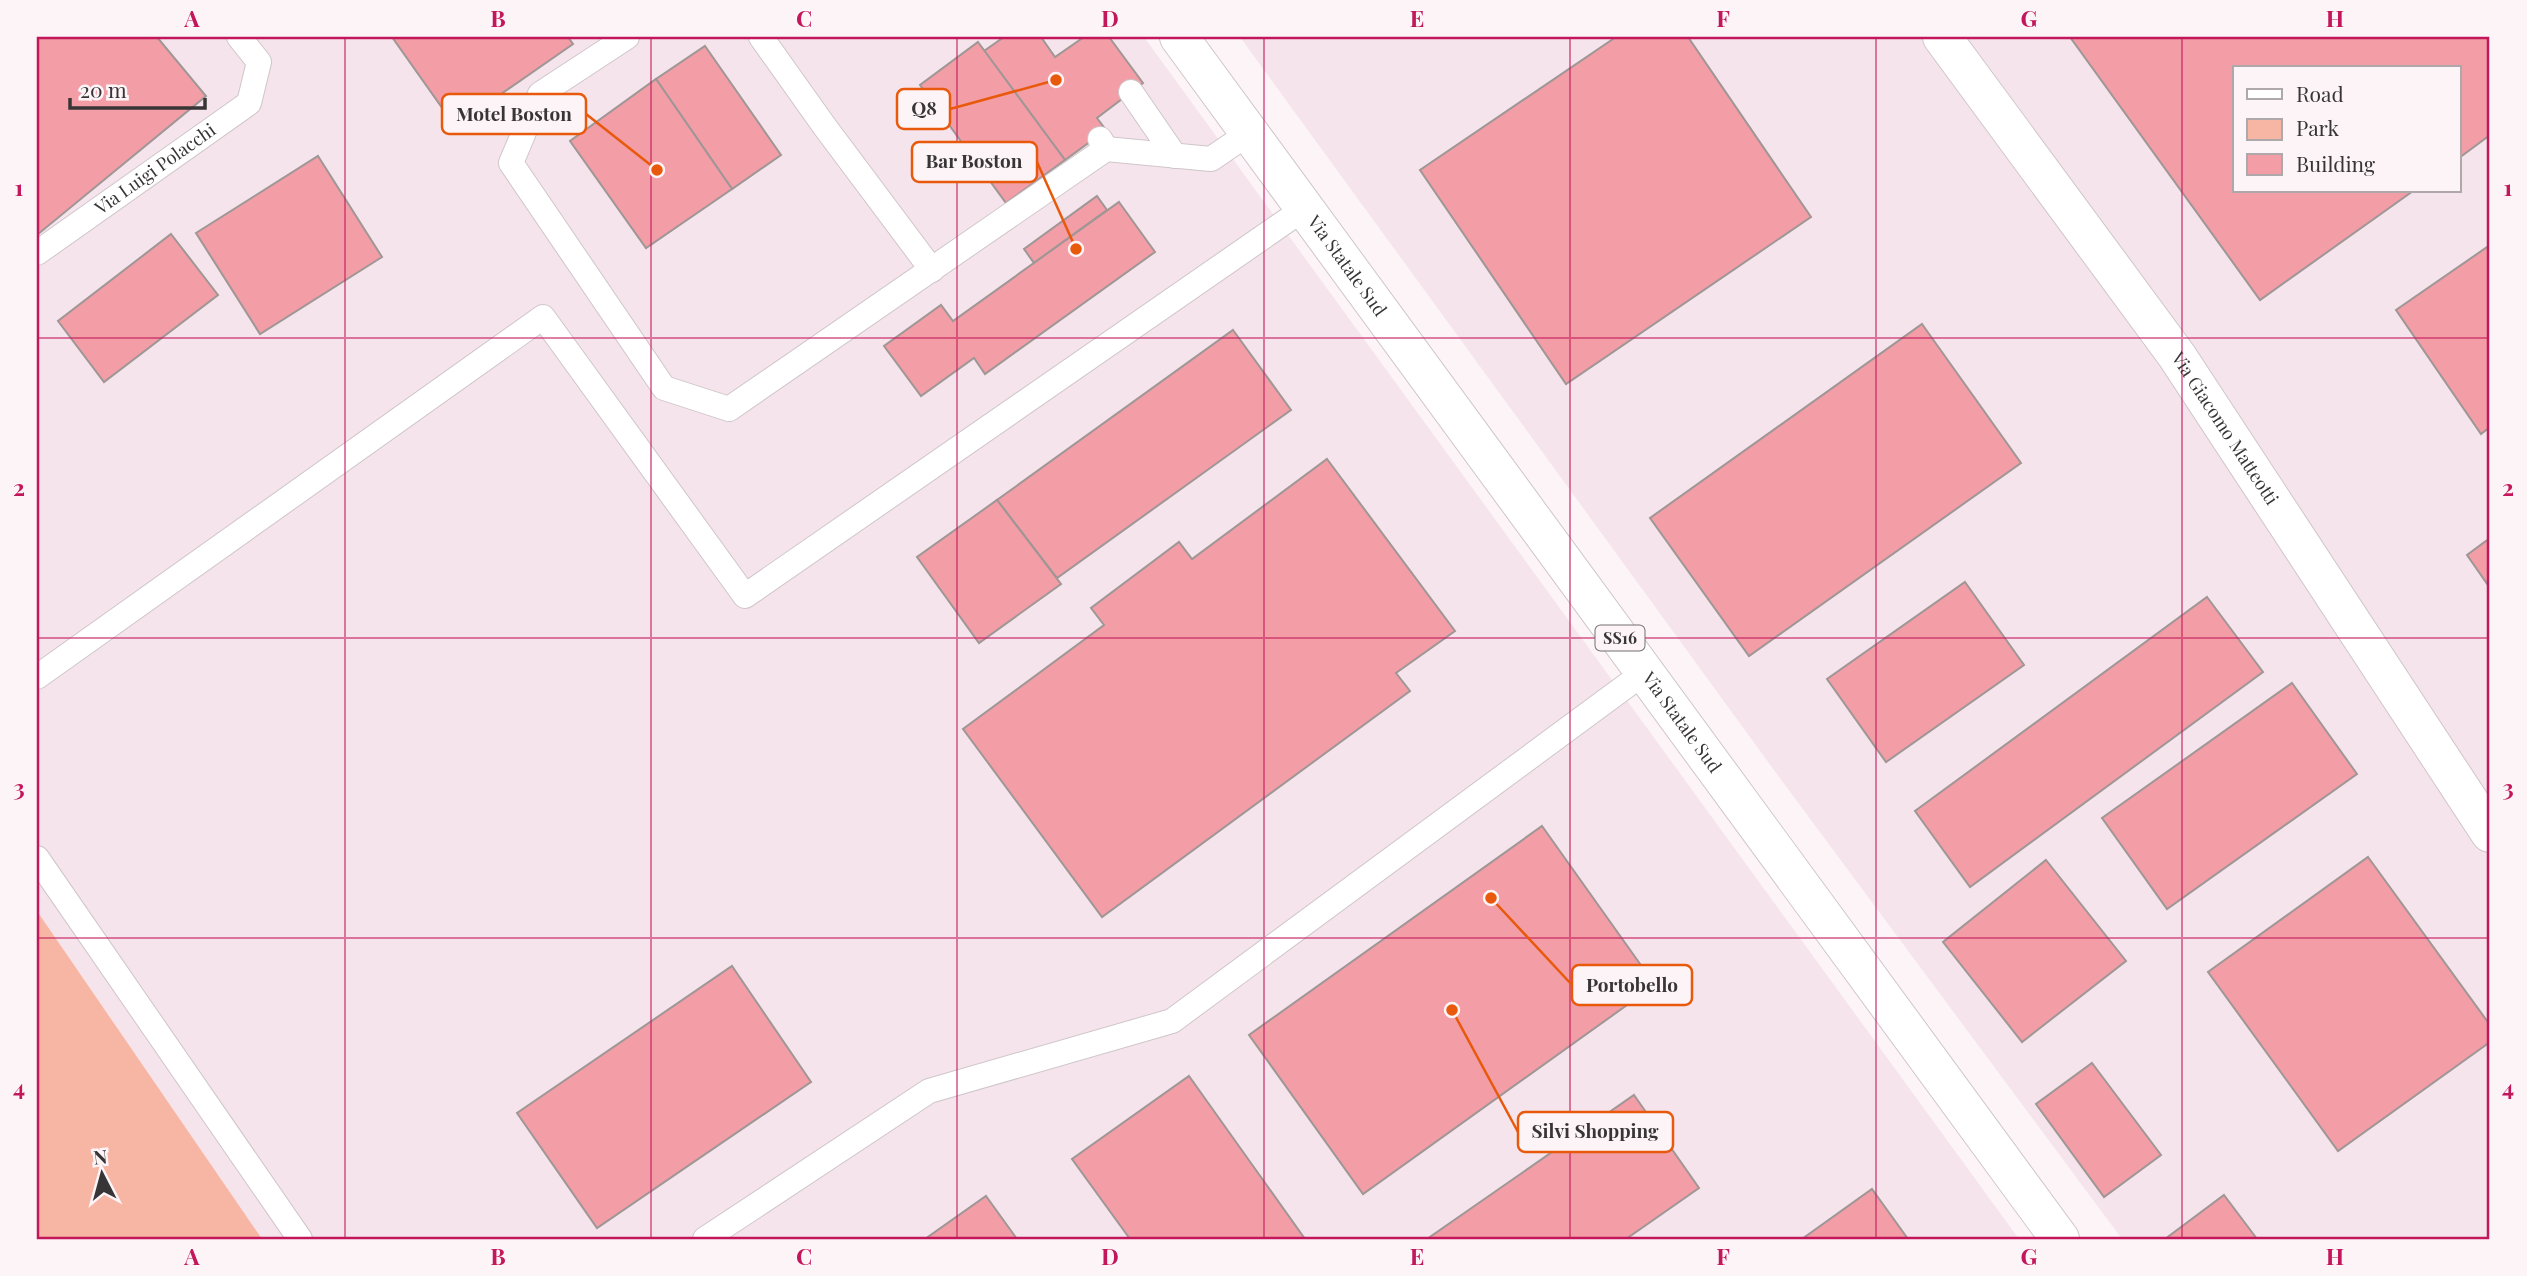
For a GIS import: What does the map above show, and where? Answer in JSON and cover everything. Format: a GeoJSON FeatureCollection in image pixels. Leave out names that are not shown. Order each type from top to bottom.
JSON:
{"type":"FeatureCollection","features":[{"type":"Feature","properties":{"kind":"main road","name":"Via Statale Sud"},"geometry":{"type":"LineString","coordinates":[[1180,37],[2060,1239]]}},
{"type":"Feature","properties":{"kind":"main road","name":"Via Giacomo Matteotti"},"geometry":{"type":"LineString","coordinates":[[1942,37],[2177,356],[2490,833]]}},
{"type":"Feature","properties":{"kind":"lane","name":"Via Luigi Polacchi"},"geometry":{"type":"LineString","coordinates":[[37,253],[249,103],[259,62],[239,37]]}},
{"type":"Feature","properties":{"kind":"lane"},"geometry":{"type":"LineString","coordinates":[[627,37],[540,94],[511,163],[664,388],[729,409],[932,270],[1103,144],[1211,159],[1249,133]]}},
{"type":"Feature","properties":{"kind":"lane"},"geometry":{"type":"LineString","coordinates":[[761,37],[932,270]]}},
{"type":"Feature","properties":{"kind":"lane"},"geometry":{"type":"LineString","coordinates":[[1131,92],[1175,156]]}},
{"type":"Feature","properties":{"kind":"lane"},"geometry":{"type":"LineString","coordinates":[[37,677],[543,317],[745,596],[1304,208]]}},
{"type":"Feature","properties":{"kind":"lane"},"geometry":{"type":"LineString","coordinates":[[705,1239],[929,1091],[1172,1021],[1645,672]]}},
{"type":"Feature","properties":{"kind":"lane"},"geometry":{"type":"LineString","coordinates":[[37,858],[300,1239]]}},
{"type":"Feature","properties":{"kind":"shaded area"},"geometry":{"type":"Polygon","coordinates":[[[37,37],[1144,37],[2019,1239],[262,1239],[37,911],[37,37]]]}},
{"type":"Feature","properties":{"kind":"shaded area"},"geometry":{"type":"Polygon","coordinates":[[[1240,37],[2490,37],[2490,1239],[2122,1239],[1782,781],[1240,37]]]}},
{"type":"Feature","properties":{"kind":"green space"},"geometry":{"type":"Polygon","coordinates":[[[37,911],[262,1239],[37,1239],[37,911]]]}},
{"type":"Feature","properties":{"kind":"building"},"geometry":{"type":"Polygon","coordinates":[[[37,37],[157,37],[206,96],[37,235],[37,37]]]}},
{"type":"Feature","properties":{"kind":"building"},"geometry":{"type":"Polygon","coordinates":[[[392,37],[568,37],[573,44],[455,126],[392,37]]]}},
{"type":"Feature","properties":{"kind":"building"},"geometry":{"type":"Polygon","coordinates":[[[1004,37],[1041,37],[1055,57],[1084,37],[1109,37],[1143,83],[1097,118],[1106,130],[1065,160],[984,51],[1004,37]]]}},
{"type":"Feature","properties":{"kind":"building"},"geometry":{"type":"Polygon","coordinates":[[[1616,37],[1688,37],[1811,217],[1566,384],[1420,170],[1616,37]]]}},
{"type":"Feature","properties":{"kind":"building"},"geometry":{"type":"Polygon","coordinates":[[[2070,37],[2490,37],[2490,135],[2460,157],[2460,66],[2233,66],[2233,192],[2412,192],[2260,300],[2070,37]]]}},
{"type":"Feature","properties":{"kind":"building"},"geometry":{"type":"Polygon","coordinates":[[[978,42],[1065,160],[1006,203],[920,85],[978,42]]]}},
{"type":"Feature","properties":{"kind":"building"},"geometry":{"type":"Polygon","coordinates":[[[705,46],[781,155],[732,189],[656,79],[705,46]]]}},
{"type":"Feature","properties":{"kind":"building"},"geometry":{"type":"Polygon","coordinates":[[[656,79],[732,189],[646,248],[570,141],[656,79]]]}},
{"type":"Feature","properties":{"kind":"building"},"geometry":{"type":"Polygon","coordinates":[[[318,156],[382,257],[260,334],[196,233],[318,156]]]}},
{"type":"Feature","properties":{"kind":"building"},"geometry":{"type":"Polygon","coordinates":[[[1097,196],[1107,210],[1034,263],[1024,249],[1097,196]]]}},
{"type":"Feature","properties":{"kind":"building"},"geometry":{"type":"Polygon","coordinates":[[[1119,202],[1155,252],[985,374],[974,358],[921,396],[884,346],[941,305],[953,321],[1119,202]]]}},
{"type":"Feature","properties":{"kind":"building"},"geometry":{"type":"Polygon","coordinates":[[[171,234],[218,295],[104,382],[58,321],[171,234]]]}},
{"type":"Feature","properties":{"kind":"building"},"geometry":{"type":"Polygon","coordinates":[[[2490,245],[2490,427],[2481,434],[2396,310],[2490,245]]]}},
{"type":"Feature","properties":{"kind":"building"},"geometry":{"type":"Polygon","coordinates":[[[1922,324],[2021,463],[1749,656],[1650,518],[1922,324]]]}},
{"type":"Feature","properties":{"kind":"building"},"geometry":{"type":"Polygon","coordinates":[[[1233,330],[1291,410],[1057,578],[997,500],[1233,330]]]}},
{"type":"Feature","properties":{"kind":"building"},"geometry":{"type":"Polygon","coordinates":[[[1327,459],[1455,631],[1396,673],[1410,691],[1102,917],[963,729],[1104,625],[1091,608],[1179,542],[1192,559],[1327,459]]]}},
{"type":"Feature","properties":{"kind":"building"},"geometry":{"type":"Polygon","coordinates":[[[997,500],[1061,584],[979,643],[917,557],[997,500]]]}},
{"type":"Feature","properties":{"kind":"building"},"geometry":{"type":"Polygon","coordinates":[[[2490,538],[2490,588],[2467,555],[2490,538]]]}},
{"type":"Feature","properties":{"kind":"building"},"geometry":{"type":"Polygon","coordinates":[[[1965,582],[2024,665],[1886,762],[1827,679],[1965,582]]]}},
{"type":"Feature","properties":{"kind":"building"},"geometry":{"type":"Polygon","coordinates":[[[2207,597],[2263,672],[1970,887],[1915,811],[2207,597]]]}},
{"type":"Feature","properties":{"kind":"building"},"geometry":{"type":"Polygon","coordinates":[[[2292,683],[2357,774],[2167,909],[2102,818],[2292,683]]]}},
{"type":"Feature","properties":{"kind":"building"},"geometry":{"type":"Polygon","coordinates":[[[1542,826],[1655,985],[1363,1194],[1249,1035],[1542,826]]]}},
{"type":"Feature","properties":{"kind":"building"},"geometry":{"type":"Polygon","coordinates":[[[2368,857],[2490,1025],[2490,1042],[2338,1151],[2208,972],[2368,857]]]}},
{"type":"Feature","properties":{"kind":"building"},"geometry":{"type":"Polygon","coordinates":[[[2046,860],[2126,961],[2022,1042],[1943,942],[2046,860]]]}},
{"type":"Feature","properties":{"kind":"building"},"geometry":{"type":"Polygon","coordinates":[[[732,966],[811,1082],[597,1228],[517,1113],[732,966]]]}},
{"type":"Feature","properties":{"kind":"building"},"geometry":{"type":"Polygon","coordinates":[[[2092,1063],[2161,1155],[2104,1197],[2036,1104],[2092,1063]]]}},
{"type":"Feature","properties":{"kind":"building"},"geometry":{"type":"Polygon","coordinates":[[[1189,1076],[1305,1239],[1130,1239],[1072,1159],[1189,1076]]]}},
{"type":"Feature","properties":{"kind":"building"},"geometry":{"type":"Polygon","coordinates":[[[1634,1095],[1699,1188],[1626,1239],[1427,1239],[1634,1095]]]}},
{"type":"Feature","properties":{"kind":"building"},"geometry":{"type":"Polygon","coordinates":[[[1872,1189],[1908,1239],[1802,1239],[1872,1189]]]}},
{"type":"Feature","properties":{"kind":"building"},"geometry":{"type":"Polygon","coordinates":[[[2224,1195],[2257,1239],[2165,1239],[2224,1195]]]}},
{"type":"Feature","properties":{"kind":"building"},"geometry":{"type":"Polygon","coordinates":[[[986,1196],[1017,1239],[925,1239],[986,1196]]]}},
{"type":"Feature","properties":{"kind":"place","name":"Q8"},"geometry":{"type":"Point","coordinates":[1056,80]}},
{"type":"Feature","properties":{"kind":"place","name":"Motel Boston"},"geometry":{"type":"Point","coordinates":[657,170]}},
{"type":"Feature","properties":{"kind":"place","name":"Bar Boston"},"geometry":{"type":"Point","coordinates":[1076,249]}},
{"type":"Feature","properties":{"kind":"place","name":"Portobello"},"geometry":{"type":"Point","coordinates":[1491,898]}},
{"type":"Feature","properties":{"kind":"place","name":"Silvi Shopping"},"geometry":{"type":"Point","coordinates":[1452,1010]}}]}
